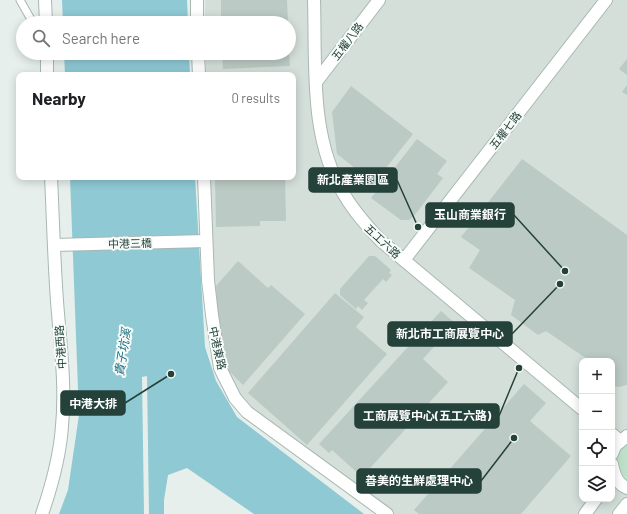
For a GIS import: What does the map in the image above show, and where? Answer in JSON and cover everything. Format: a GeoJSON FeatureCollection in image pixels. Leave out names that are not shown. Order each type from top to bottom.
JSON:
{"type":"FeatureCollection","features":[{"type":"Feature","properties":{"kind":"street"},"geometry":{"type":"LineString","coordinates":[[45,0],[46,16]]}},
{"type":"Feature","properties":{"kind":"street"},"geometry":{"type":"LineString","coordinates":[[197,0],[197,16]]}},
{"type":"Feature","properties":{"kind":"street","name":"五工六路"},"geometry":{"type":"LineString","coordinates":[[314,0],[317,111],[322,140],[331,169],[344,195],[361,220],[381,241],[579,406]]}},
{"type":"Feature","properties":{"kind":"street","name":"五權八路"},"geometry":{"type":"LineString","coordinates":[[316,82],[379,0]]}},
{"type":"Feature","properties":{"kind":"street","name":"五權七路"},"geometry":{"type":"LineString","coordinates":[[404,260],[606,0]]}},
{"type":"Feature","properties":{"kind":"street"},"geometry":{"type":"LineString","coordinates":[[47,60],[47,72]]}},
{"type":"Feature","properties":{"kind":"street"},"geometry":{"type":"LineString","coordinates":[[198,60],[199,72]]}},
{"type":"Feature","properties":{"kind":"street","name":"中港西路"},"geometry":{"type":"LineString","coordinates":[[42,514],[50,491],[58,457],[62,425],[63,396],[60,245],[51,180]]}},
{"type":"Feature","properties":{"kind":"street","name":"中港東路"},"geometry":{"type":"LineString","coordinates":[[204,180],[203,241],[212,315],[220,368],[235,398],[247,412],[387,514]]}},
{"type":"Feature","properties":{"kind":"street","name":"中港三橋"},"geometry":{"type":"LineString","coordinates":[[60,245],[203,241]]}},
{"type":"Feature","properties":{"kind":"street"},"geometry":{"type":"LineString","coordinates":[[615,446],[620,437]]}},
{"type":"Feature","properties":{"kind":"street"},"geometry":{"type":"LineString","coordinates":[[615,475],[624,487],[627,488]]}},
{"type":"Feature","properties":{"kind":"street"},"geometry":{"type":"LineString","coordinates":[[585,514],[594,502]]}},
{"type":"Feature","properties":{"kind":"street"},"geometry":{"type":"LineString","coordinates":[[619,514],[627,504]]}},
{"type":"Feature","properties":{"kind":"lane"},"geometry":{"type":"LineString","coordinates":[[20,0],[29,16]]}},
{"type":"Feature","properties":{"kind":"shaded area"},"geometry":{"type":"Polygon","coordinates":[[[205,0],[627,0],[627,514],[388,514],[251,410],[234,386],[223,362],[216,327],[209,180],[296,180],[296,72],[206,72],[206,60],[296,60],[296,16],[205,16],[205,0]]]}},
{"type":"Feature","properties":{"kind":"green space"},"geometry":{"type":"Polygon","coordinates":[[[627,443],[627,479],[620,471],[618,461],[620,452],[627,443]]]}},
{"type":"Feature","properties":{"kind":"water"},"geometry":{"type":"Polygon","coordinates":[[[62,0],[187,0],[188,16],[63,16],[62,0]]]}},
{"type":"Feature","properties":{"kind":"water"},"geometry":{"type":"Polygon","coordinates":[[[64,60],[189,60],[190,72],[65,72],[64,60]]]}},
{"type":"Feature","properties":{"kind":"water","name":"貴子坑溪"},"geometry":{"type":"Polygon","coordinates":[[[70,180],[195,180],[205,347],[216,381],[237,417],[364,514],[254,514],[187,468],[168,475],[164,500],[164,514],[149,514],[147,376],[142,377],[144,514],[59,514],[68,490],[79,415],[70,180]]]}},
{"type":"Feature","properties":{"kind":"building"},"geometry":{"type":"Polygon","coordinates":[[[221,0],[287,0],[288,16],[221,16],[221,0]]]}},
{"type":"Feature","properties":{"kind":"building"},"geometry":{"type":"Polygon","coordinates":[[[627,59],[627,75],[619,69],[627,59]]]}},
{"type":"Feature","properties":{"kind":"building"},"geometry":{"type":"Polygon","coordinates":[[[222,60],[290,60],[290,66],[223,69],[222,60]]]}},
{"type":"Feature","properties":{"kind":"building"},"geometry":{"type":"Polygon","coordinates":[[[627,85],[627,95],[622,92],[627,85]]]}},
{"type":"Feature","properties":{"kind":"building"},"geometry":{"type":"Polygon","coordinates":[[[351,86],[413,134],[374,183],[337,154],[332,112],[351,86]]]}},
{"type":"Feature","properties":{"kind":"building"},"geometry":{"type":"Polygon","coordinates":[[[417,139],[447,161],[437,174],[443,178],[414,216],[409,220],[401,220],[371,198],[417,139]]]}},
{"type":"Feature","properties":{"kind":"building"},"geometry":{"type":"Polygon","coordinates":[[[522,159],[627,235],[627,385],[615,386],[615,358],[586,358],[546,331],[538,335],[511,315],[515,300],[469,268],[480,250],[461,237],[522,159]]]}},
{"type":"Feature","properties":{"kind":"building"},"geometry":{"type":"Polygon","coordinates":[[[215,180],[285,180],[286,221],[260,221],[260,226],[216,227],[215,180]]]}},
{"type":"Feature","properties":{"kind":"building"},"geometry":{"type":"Polygon","coordinates":[[[369,256],[375,256],[391,270],[389,273],[392,275],[386,282],[383,279],[364,300],[368,303],[362,310],[358,306],[356,309],[340,295],[340,289],[369,256]]]}},
{"type":"Feature","properties":{"kind":"building"},"geometry":{"type":"Polygon","coordinates":[[[238,261],[268,288],[271,285],[305,314],[243,385],[229,371],[218,316],[216,286],[238,261]]]}},
{"type":"Feature","properties":{"kind":"building"},"geometry":{"type":"Polygon","coordinates":[[[335,293],[364,317],[356,327],[387,354],[307,445],[248,393],[335,293]]]}},
{"type":"Feature","properties":{"kind":"building"},"geometry":{"type":"Polygon","coordinates":[[[441,311],[455,323],[423,359],[448,382],[362,477],[332,450],[329,453],[319,444],[441,311]]]}},
{"type":"Feature","properties":{"kind":"building"},"geometry":{"type":"Polygon","coordinates":[[[524,384],[546,403],[530,421],[571,456],[521,514],[419,514],[414,510],[524,384]]]}},
{"type":"Feature","properties":{"kind":"place","name":"新北產業園區"},"geometry":{"type":"Point","coordinates":[418,227]}},
{"type":"Feature","properties":{"kind":"place","name":"玉山商業銀行"},"geometry":{"type":"Point","coordinates":[565,271]}},
{"type":"Feature","properties":{"kind":"place","name":"新北市工商展覽中心"},"geometry":{"type":"Point","coordinates":[560,284]}},
{"type":"Feature","properties":{"kind":"place","name":"工商展覽中心(五工六路)"},"geometry":{"type":"Point","coordinates":[519,368]}},
{"type":"Feature","properties":{"kind":"place","name":"中港大排"},"geometry":{"type":"Point","coordinates":[171,374]}},
{"type":"Feature","properties":{"kind":"place","name":"善美的生鮮處理中心"},"geometry":{"type":"Point","coordinates":[514,438]}}]}
